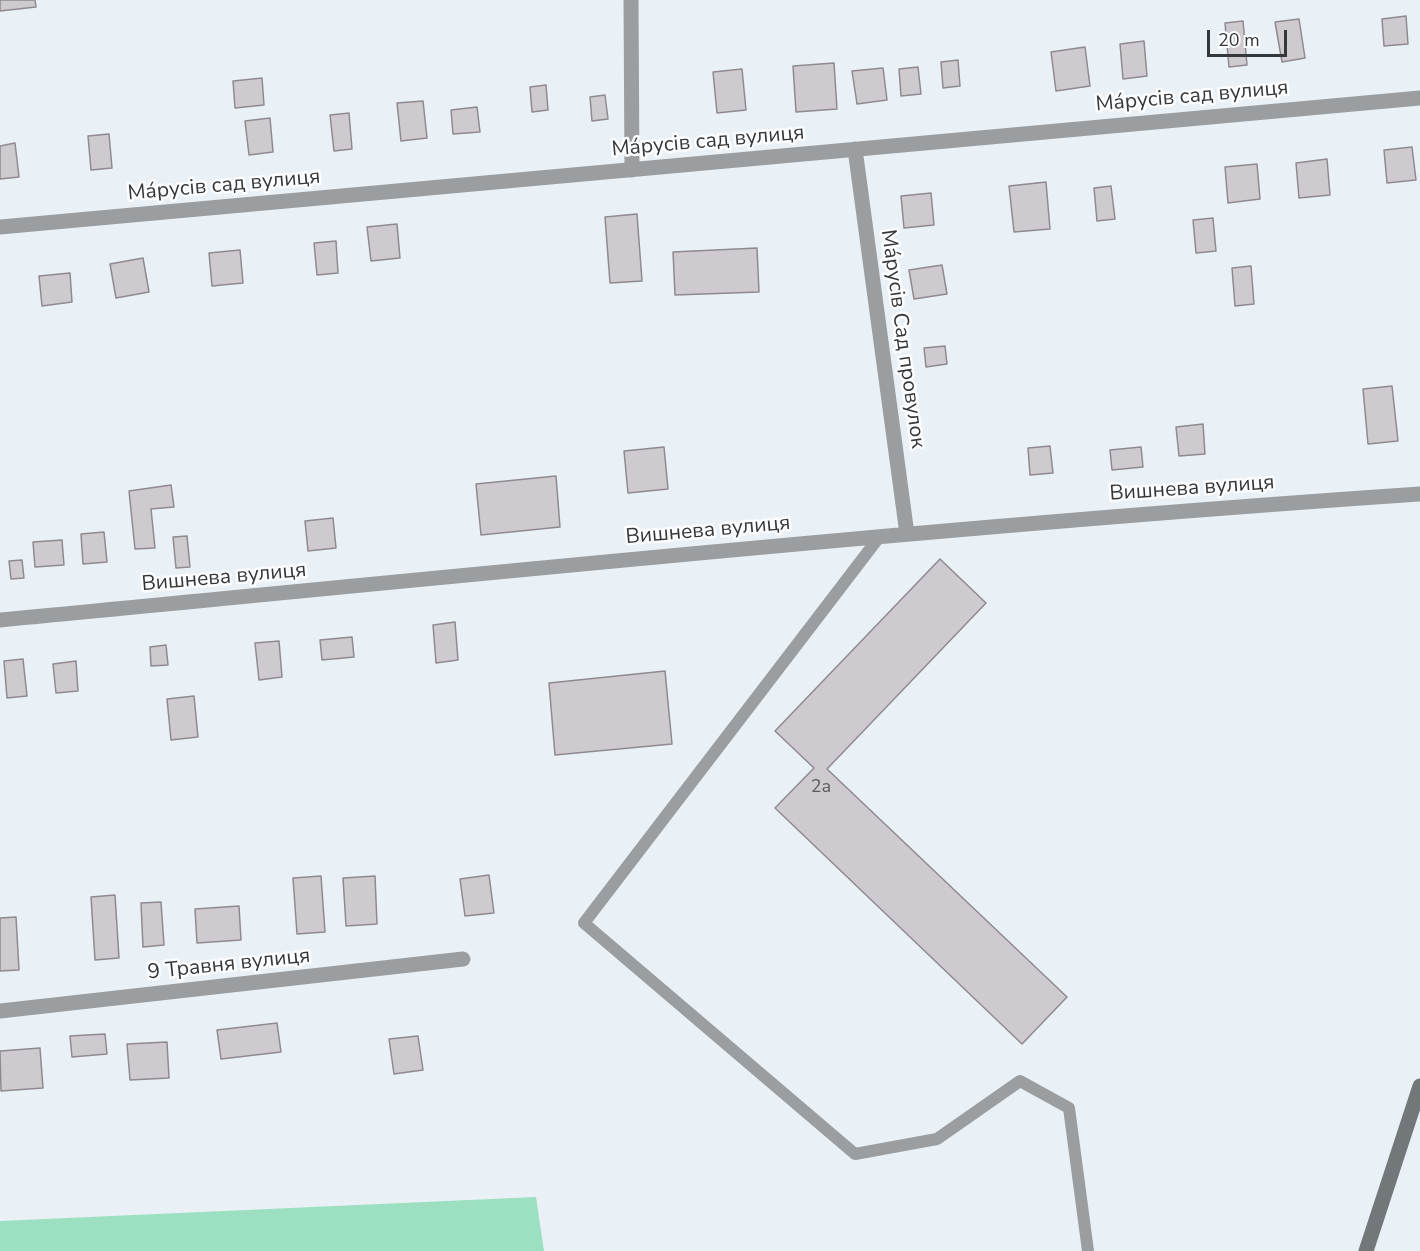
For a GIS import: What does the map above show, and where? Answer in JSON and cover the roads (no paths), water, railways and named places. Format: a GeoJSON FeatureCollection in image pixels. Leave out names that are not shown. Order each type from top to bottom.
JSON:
{"type":"FeatureCollection","features":[{"type":"Feature","properties":{"kind":"street"},"geometry":{"type":"LineString","coordinates":[[631,0],[632,170]]}},
{"type":"Feature","properties":{"kind":"street","name":"Мáрусів сад вулиця"},"geometry":{"type":"LineString","coordinates":[[0,227],[1420,98]]}},
{"type":"Feature","properties":{"kind":"street","name":"Мáрусів Сад провулок"},"geometry":{"type":"LineString","coordinates":[[855,149],[907,534]]}},
{"type":"Feature","properties":{"kind":"street","name":"Вишнева вулиця"},"geometry":{"type":"LineString","coordinates":[[0,620],[1148,512],[1420,494]]}},
{"type":"Feature","properties":{"kind":"street","name":"9 Травня вулиця"},"geometry":{"type":"LineString","coordinates":[[0,1011],[463,959]]}},
{"type":"Feature","properties":{"kind":"street"},"geometry":{"type":"LineString","coordinates":[[1366,1251],[1420,1086]]}},
{"type":"Feature","properties":{"kind":"lane"},"geometry":{"type":"LineString","coordinates":[[880,536],[584,923],[855,1154],[937,1139],[1020,1081],[1069,1108],[1088,1251]]}}]}
